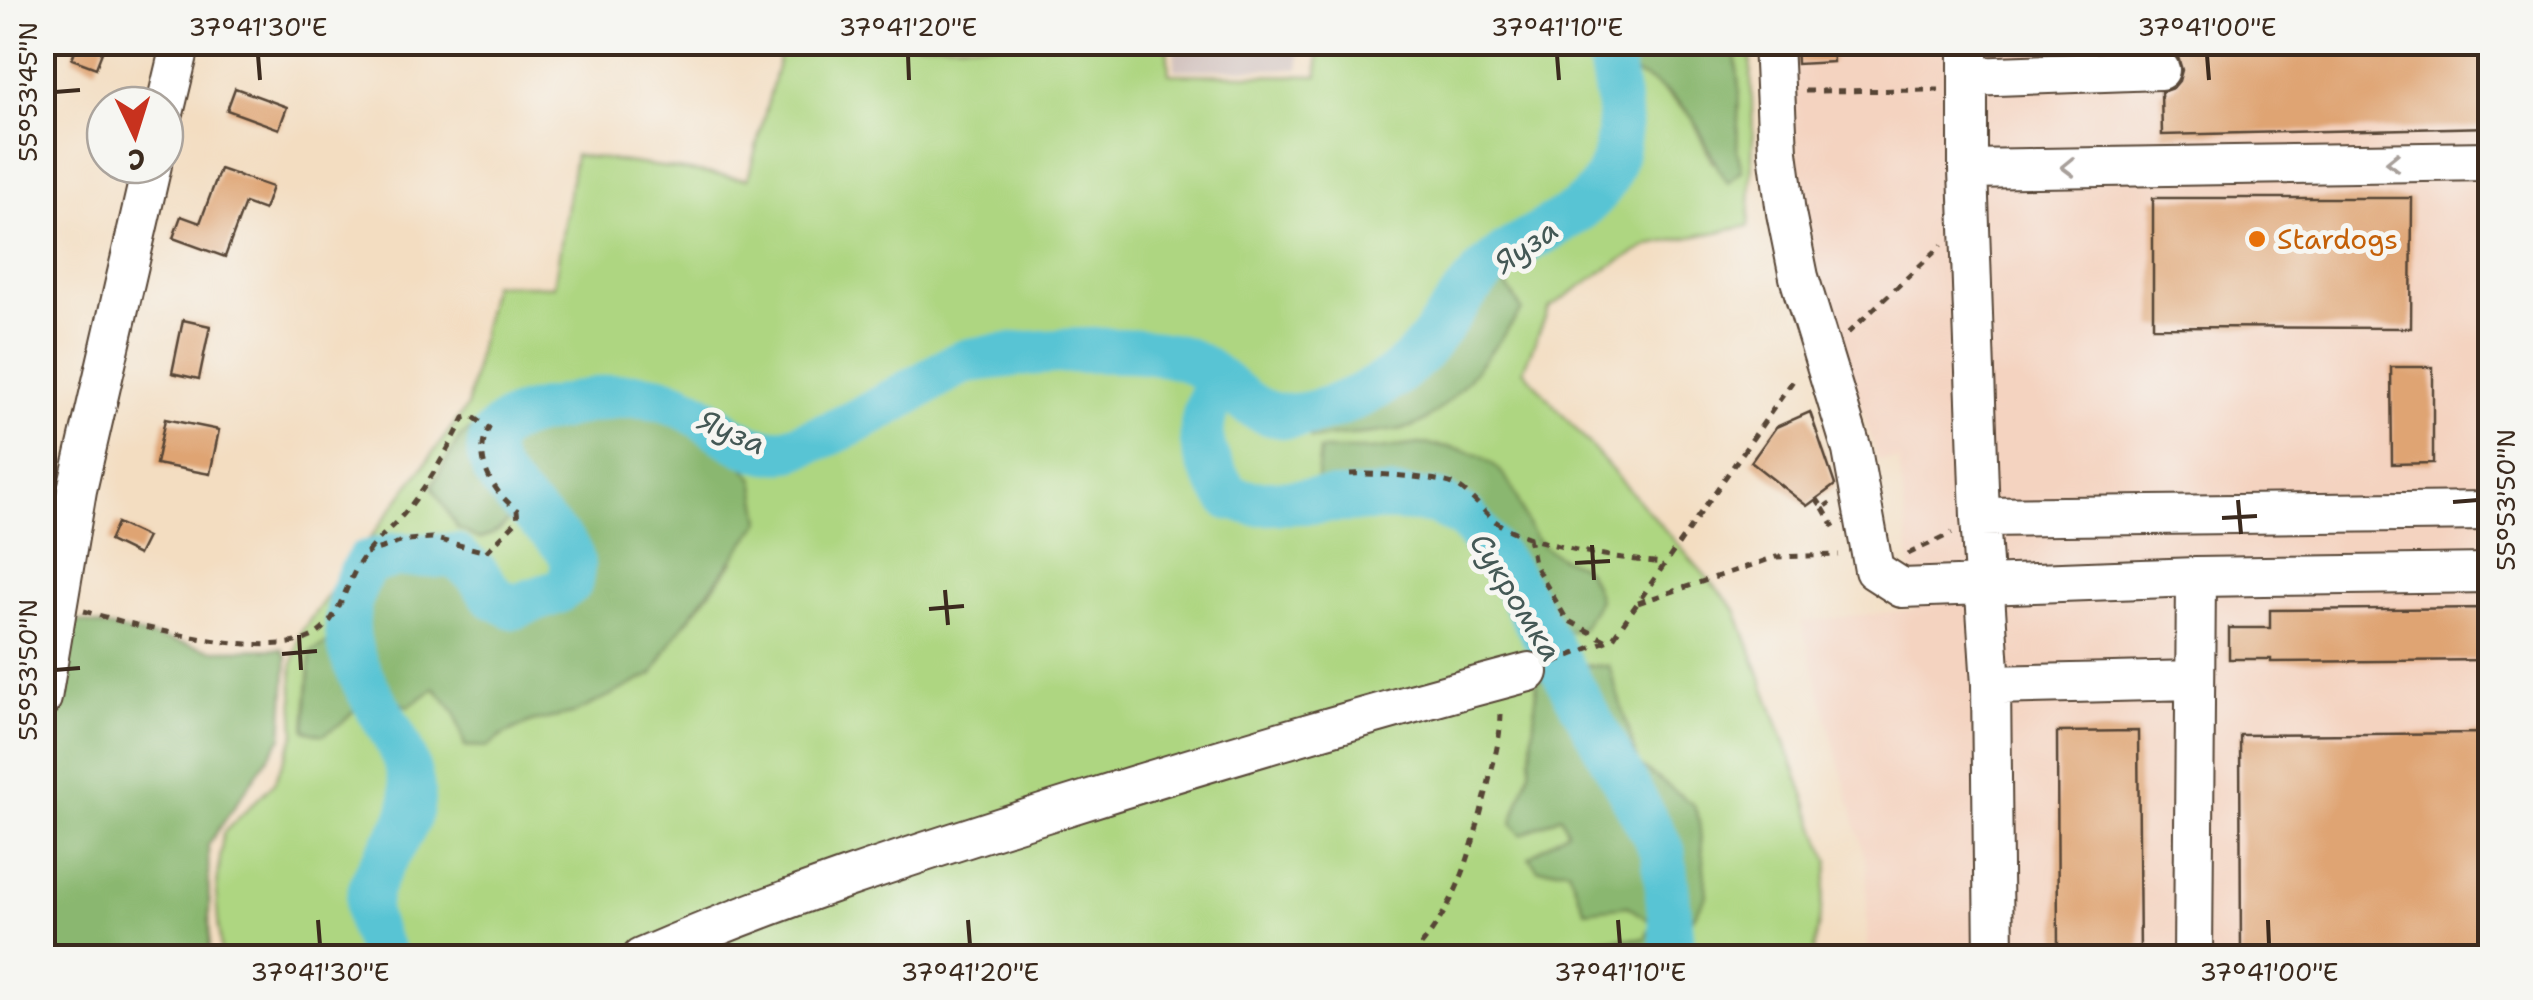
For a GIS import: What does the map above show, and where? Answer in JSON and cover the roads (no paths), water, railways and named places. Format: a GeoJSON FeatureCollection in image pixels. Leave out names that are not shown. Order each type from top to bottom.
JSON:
{"type":"FeatureCollection","features":[{"type":"Feature","properties":{"kind":"street"},"geometry":{"type":"LineString","coordinates":[[171,85],[180,42]]}},
{"type":"Feature","properties":{"kind":"street"},"geometry":{"type":"LineString","coordinates":[[1773,42],[1786,213],[1799,277],[1852,450],[1874,570],[1902,588],[2196,577],[2490,573]]}},
{"type":"Feature","properties":{"kind":"street"},"geometry":{"type":"LineString","coordinates":[[1994,958],[1991,686],[1984,586],[1970,523],[1968,169],[1961,70],[2160,70]]}},
{"type":"Feature","properties":{"kind":"street"},"geometry":{"type":"LineString","coordinates":[[1968,169],[2490,160]]}},
{"type":"Feature","properties":{"kind":"street"},"geometry":{"type":"LineString","coordinates":[[42,698],[77,490],[147,185]]}},
{"type":"Feature","properties":{"kind":"street"},"geometry":{"type":"LineString","coordinates":[[1970,523],[2490,510]]}},
{"type":"Feature","properties":{"kind":"street"},"geometry":{"type":"LineString","coordinates":[[2194,958],[2196,577]]}},
{"type":"Feature","properties":{"kind":"street"},"geometry":{"type":"LineString","coordinates":[[641,958],[724,922],[898,859],[1294,735],[1514,676]]}},
{"type":"Feature","properties":{"kind":"street"},"geometry":{"type":"LineString","coordinates":[[1991,686],[2194,680]]}},
{"type":"Feature","properties":{"kind":"waterway","name":"Яуза"},"geometry":{"type":"LineString","coordinates":[[385,958],[369,921],[368,897],[381,865],[408,820],[412,786],[404,757],[352,653],[347,625],[351,596],[367,563],[395,555],[455,556],[476,573],[494,597],[514,607],[557,592],[570,583],[569,552],[514,496],[491,463],[489,447],[502,427],[540,412],[637,395],[670,401],[736,440],[758,449],[780,451],[839,430],[965,362],[1088,350],[1148,352],[1192,362],[1248,403],[1273,414],[1303,414],[1338,405],[1403,369],[1490,267],[1576,212],[1600,189],[1614,157],[1619,125],[1607,42]]}},
{"type":"Feature","properties":{"kind":"waterway","name":"Сукромка"},"geometry":{"type":"LineString","coordinates":[[1217,382],[1204,415],[1202,442],[1211,468],[1230,498],[1253,503],[1391,499],[1437,502],[1468,520],[1512,578],[1663,851],[1674,958]]}},
{"type":"Feature","properties":{"kind":"place","name":"Stardogs"},"geometry":{"type":"Point","coordinates":[2257,239]}}]}
